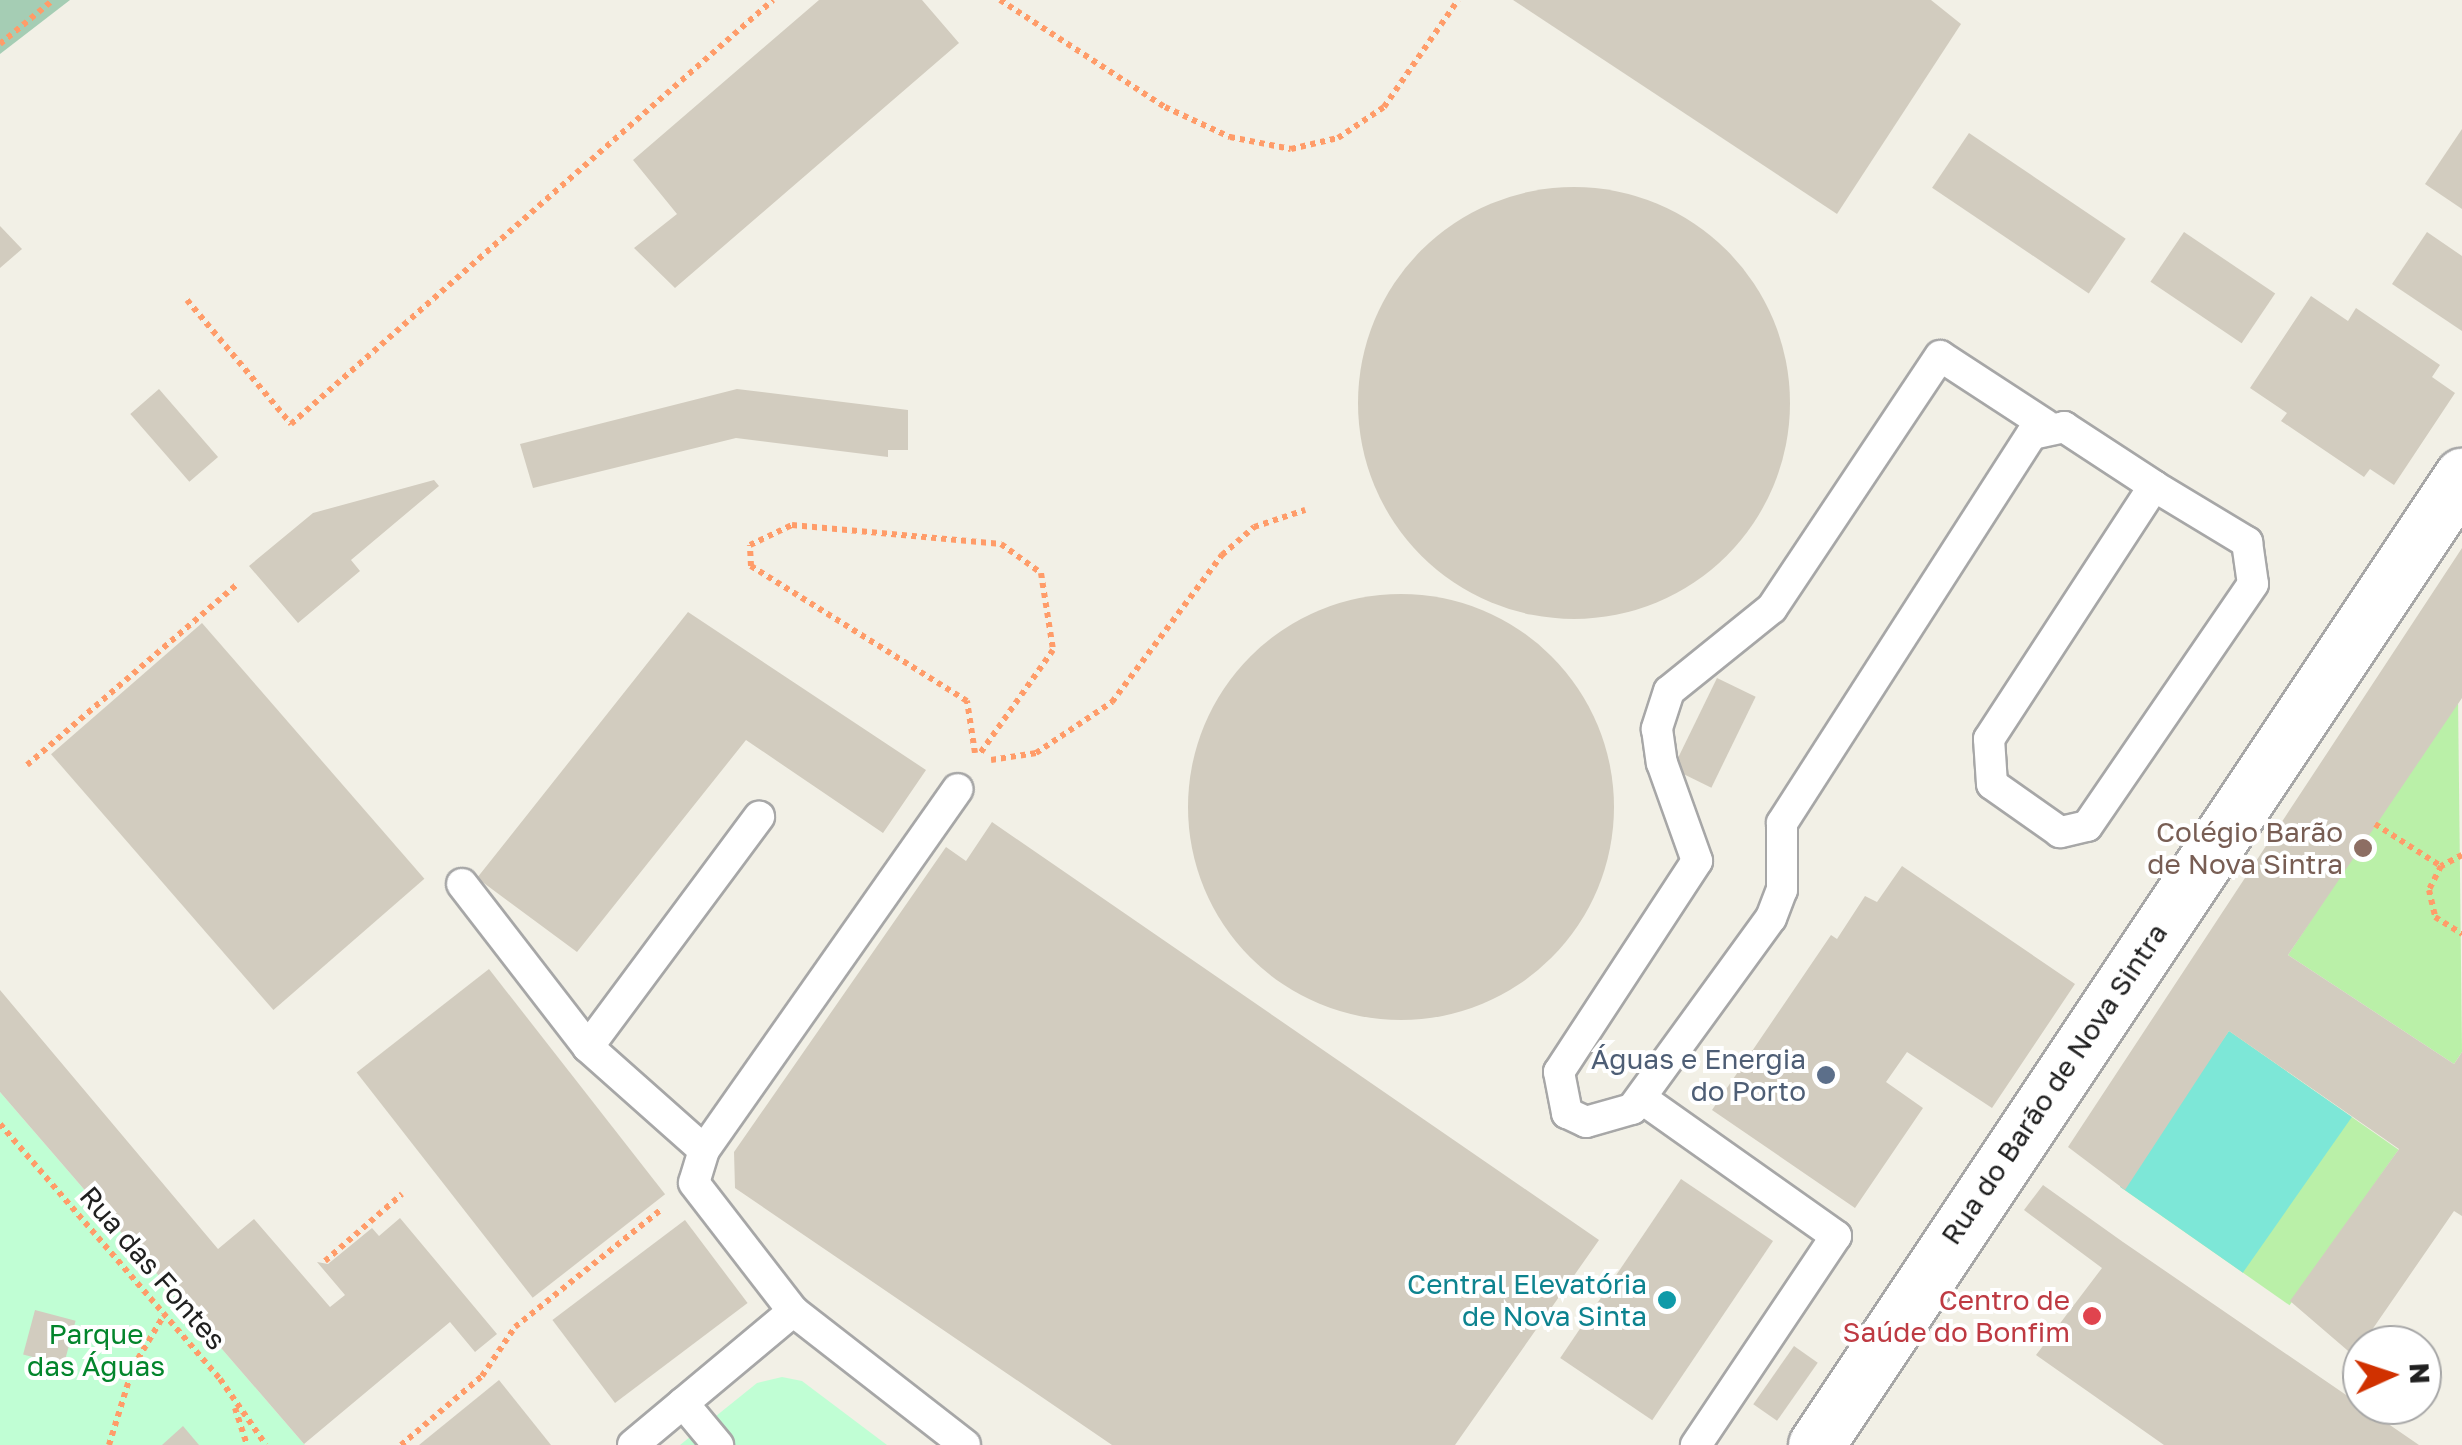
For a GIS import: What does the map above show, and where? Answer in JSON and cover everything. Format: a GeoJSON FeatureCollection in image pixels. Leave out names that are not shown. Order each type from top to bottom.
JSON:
{"type":"FeatureCollection","features":[{"type":"Feature","properties":{"kind":"street","name":"Rua do Barão de Nova Sintra"},"geometry":{"type":"LineString","coordinates":[[1816,1445],[2462,476]]}},
{"type":"Feature","properties":{"kind":"lane"},"geometry":{"type":"LineString","coordinates":[[2046,425],[2032,434],[1782,823],[1779,904],[1642,1098],[1610,1120],[1586,1122],[1567,1113],[1560,1072],[1697,862],[1662,763],[1658,729],[1669,691],[1772,608],[1940,356],[2046,425],[2064,427],[2247,542],[2253,584],[2087,826],[2060,832],[1992,784],[1990,739],[2154,486]]}},
{"type":"Feature","properties":{"kind":"lane"},"geometry":{"type":"LineString","coordinates":[[958,789],[704,1150],[694,1183],[793,1311],[966,1445]]}},
{"type":"Feature","properties":{"kind":"lane"},"geometry":{"type":"LineString","coordinates":[[588,1047],[759,817]]}},
{"type":"Feature","properties":{"kind":"lane"},"geometry":{"type":"LineString","coordinates":[[462,884],[588,1047],[704,1150]]}},
{"type":"Feature","properties":{"kind":"lane"},"geometry":{"type":"LineString","coordinates":[[1642,1098],[1836,1236],[1696,1445]]}},
{"type":"Feature","properties":{"kind":"lane"},"geometry":{"type":"LineString","coordinates":[[632,1445],[793,1311]]}},
{"type":"Feature","properties":{"kind":"lane"},"geometry":{"type":"LineString","coordinates":[[682,1403],[718,1445]]}},
{"type":"Feature","properties":{"kind":"path"},"geometry":{"type":"LineString","coordinates":[[0,44],[53,0]]}},
{"type":"Feature","properties":{"kind":"path"},"geometry":{"type":"LineString","coordinates":[[187,300],[291,424],[773,0]]}},
{"type":"Feature","properties":{"kind":"path"},"geometry":{"type":"LineString","coordinates":[[1000,0],[1164,107],[1230,138],[1291,149],[1338,138],[1384,108],[1458,0]]}},
{"type":"Feature","properties":{"kind":"path"},"geometry":{"type":"LineString","coordinates":[[975,761],[1036,753],[1112,702],[1222,555],[1254,527],[1305,510]]}},
{"type":"Feature","properties":{"kind":"path"},"geometry":{"type":"LineString","coordinates":[[792,525],[1001,544],[1041,572],[1052,650],[975,761],[976,725],[966,701],[751,566],[750,545],[792,525]]}},
{"type":"Feature","properties":{"kind":"path"},"geometry":{"type":"LineString","coordinates":[[27,766],[236,585]]}},
{"type":"Feature","properties":{"kind":"path"},"geometry":{"type":"LineString","coordinates":[[2375,824],[2441,866]]}},
{"type":"Feature","properties":{"kind":"path"},"geometry":{"type":"LineString","coordinates":[[2462,855],[2441,866],[2430,904],[2462,934]]}},
{"type":"Feature","properties":{"kind":"path","name":"Rua das Fontes"},"geometry":{"type":"LineString","coordinates":[[0,1124],[164,1315],[266,1445]]}},
{"type":"Feature","properties":{"kind":"path"},"geometry":{"type":"LineString","coordinates":[[402,1445],[482,1376],[515,1327],[694,1183]]}},
{"type":"Feature","properties":{"kind":"path"},"geometry":{"type":"LineString","coordinates":[[326,1261],[402,1194]]}},
{"type":"Feature","properties":{"kind":"path"},"geometry":{"type":"LineString","coordinates":[[109,1445],[127,1380],[164,1315]]}},
{"type":"Feature","properties":{"kind":"path"},"geometry":{"type":"LineString","coordinates":[[233,1402],[247,1445]]}},
{"type":"Feature","properties":{"kind":"green space"},"geometry":{"type":"Polygon","coordinates":[[[0,0],[70,0],[0,54],[0,0]]]}},
{"type":"Feature","properties":{"kind":"green space"},"geometry":{"type":"Polygon","coordinates":[[[2458,696],[2462,1052],[2454,1064],[2288,955],[2458,696]]]}},
{"type":"Feature","properties":{"kind":"green space"},"geometry":{"type":"Polygon","coordinates":[[[2229,1031],[2399,1150],[2290,1305],[2120,1187],[2229,1031]]]}},
{"type":"Feature","properties":{"kind":"green space","name":"Parque das Águas"},"geometry":{"type":"Polygon","coordinates":[[[0,1092],[304,1444],[305,1445],[0,1445],[0,1092]]]}},
{"type":"Feature","properties":{"kind":"green space"},"geometry":{"type":"Polygon","coordinates":[[[782,1377],[802,1381],[887,1445],[680,1445],[757,1383],[782,1377]]]}},
{"type":"Feature","properties":{"kind":"shaded area"},"geometry":{"type":"Polygon","coordinates":[[[2229,1031],[2352,1117],[2243,1273],[2120,1187],[2229,1031]]]}},
{"type":"Feature","properties":{"kind":"building"},"geometry":{"type":"Polygon","coordinates":[[[819,0],[922,0],[959,43],[675,288],[634,248],[677,214],[633,160],[819,0]]]}},
{"type":"Feature","properties":{"kind":"building"},"geometry":{"type":"Polygon","coordinates":[[[1513,0],[1931,0],[1961,24],[1837,214],[1513,0]]]}},
{"type":"Feature","properties":{"kind":"building"},"geometry":{"type":"Polygon","coordinates":[[[2462,129],[2462,209],[2425,184],[2462,129]]]}},
{"type":"Feature","properties":{"kind":"building"},"geometry":{"type":"Polygon","coordinates":[[[1969,133],[2126,239],[2089,293],[1932,188],[1969,133]]]}},
{"type":"Feature","properties":{"kind":"building"},"geometry":{"type":"Polygon","coordinates":[[[1574,187],[1616,191],[1657,203],[1694,223],[1727,250],[1754,283],[1774,320],[1786,361],[1790,403],[1786,445],[1774,486],[1754,523],[1727,556],[1694,583],[1657,603],[1616,615],[1574,619],[1532,615],[1491,603],[1454,583],[1421,556],[1394,523],[1374,486],[1362,445],[1358,403],[1362,361],[1374,320],[1394,283],[1421,250],[1454,223],[1491,203],[1532,191],[1574,187]]]}},
{"type":"Feature","properties":{"kind":"building"},"geometry":{"type":"Polygon","coordinates":[[[0,226],[22,249],[0,268],[0,226]]]}},
{"type":"Feature","properties":{"kind":"building"},"geometry":{"type":"Polygon","coordinates":[[[2184,232],[2275,294],[2242,343],[2150,282],[2184,232]]]}},
{"type":"Feature","properties":{"kind":"building"},"geometry":{"type":"Polygon","coordinates":[[[2427,232],[2462,256],[2462,331],[2392,284],[2427,232]]]}},
{"type":"Feature","properties":{"kind":"building"},"geometry":{"type":"Polygon","coordinates":[[[2311,296],[2348,321],[2356,308],[2440,365],[2432,377],[2455,393],[2394,485],[2370,469],[2364,477],[2281,421],[2287,413],[2250,388],[2311,296]]]}},
{"type":"Feature","properties":{"kind":"building"},"geometry":{"type":"Polygon","coordinates":[[[159,389],[218,457],[189,482],[130,414],[159,389]]]}},
{"type":"Feature","properties":{"kind":"building"},"geometry":{"type":"Polygon","coordinates":[[[737,389],[908,410],[908,450],[888,450],[888,457],[736,438],[533,488],[520,444],[737,389]]]}},
{"type":"Feature","properties":{"kind":"building"},"geometry":{"type":"Polygon","coordinates":[[[434,480],[439,486],[351,560],[360,571],[298,623],[249,566],[313,513],[434,480]]]}},
{"type":"Feature","properties":{"kind":"building"},"geometry":{"type":"Polygon","coordinates":[[[2462,548],[2462,698],[2288,955],[2454,1064],[2462,1052],[2462,1216],[2454,1211],[2375,1325],[2342,1325],[2342,1346],[2290,1301],[2399,1149],[2229,1031],[2125,1190],[2068,1147],[2462,548]]]}},
{"type":"Feature","properties":{"kind":"building"},"geometry":{"type":"Polygon","coordinates":[[[1401,594],[1443,598],[1482,610],[1519,630],[1551,657],[1578,689],[1598,726],[1610,765],[1614,807],[1610,849],[1598,888],[1578,925],[1551,957],[1519,984],[1482,1004],[1443,1016],[1401,1020],[1359,1016],[1320,1004],[1283,984],[1251,957],[1224,925],[1204,888],[1192,849],[1188,807],[1192,765],[1204,726],[1224,689],[1251,657],[1283,630],[1320,610],[1359,598],[1401,594]]]}},
{"type":"Feature","properties":{"kind":"building"},"geometry":{"type":"Polygon","coordinates":[[[688,612],[926,770],[883,833],[746,740],[577,952],[477,878],[688,612]]]}},
{"type":"Feature","properties":{"kind":"building"},"geometry":{"type":"Polygon","coordinates":[[[202,623],[424,879],[273,1010],[51,754],[202,623]]]}},
{"type":"Feature","properties":{"kind":"building"},"geometry":{"type":"Polygon","coordinates":[[[1717,678],[1756,697],[1711,788],[1673,769],[1717,678]]]}},
{"type":"Feature","properties":{"kind":"building"},"geometry":{"type":"Polygon","coordinates":[[[992,822],[1599,1240],[1455,1445],[1112,1445],[735,1188],[734,1152],[946,847],[966,861],[992,822]]]}},
{"type":"Feature","properties":{"kind":"building"},"geometry":{"type":"Polygon","coordinates":[[[1902,866],[2075,984],[1992,1108],[1907,1052],[1886,1082],[1923,1108],[1855,1208],[1712,1110],[1831,935],[1837,939],[1865,896],[1877,902],[1902,866]]]}},
{"type":"Feature","properties":{"kind":"building"},"geometry":{"type":"Polygon","coordinates":[[[489,969],[665,1194],[533,1298],[357,1072],[489,969]]]}},
{"type":"Feature","properties":{"kind":"building"},"geometry":{"type":"Polygon","coordinates":[[[0,990],[218,1249],[254,1219],[330,1307],[345,1295],[317,1262],[328,1264],[372,1228],[379,1236],[400,1218],[497,1334],[475,1352],[450,1322],[304,1444],[0,1092],[0,990]]]}},
{"type":"Feature","properties":{"kind":"building","name":"Central Elevatória de Nova Sinta"},"geometry":{"type":"Polygon","coordinates":[[[1681,1179],[1773,1241],[1652,1420],[1560,1358],[1681,1179]]]}},
{"type":"Feature","properties":{"kind":"building"},"geometry":{"type":"Polygon","coordinates":[[[2043,1185],[2342,1392],[2342,1425],[2390,1425],[2419,1445],[2164,1445],[2036,1355],[2102,1268],[2024,1210],[2043,1185]]]}},
{"type":"Feature","properties":{"kind":"building"},"geometry":{"type":"Polygon","coordinates":[[[685,1220],[748,1303],[615,1403],[552,1320],[685,1220]]]}},
{"type":"Feature","properties":{"kind":"building"},"geometry":{"type":"Polygon","coordinates":[[[35,1310],[76,1321],[64,1365],[23,1354],[35,1310]]]}},
{"type":"Feature","properties":{"kind":"building"},"geometry":{"type":"Polygon","coordinates":[[[1794,1346],[1818,1363],[1777,1421],[1753,1404],[1794,1346]]]}},
{"type":"Feature","properties":{"kind":"building"},"geometry":{"type":"Polygon","coordinates":[[[499,1380],[551,1445],[419,1445],[499,1380]]]}},
{"type":"Feature","properties":{"kind":"building"},"geometry":{"type":"Polygon","coordinates":[[[183,1426],[199,1445],[162,1445],[183,1426]]]}},
{"type":"Feature","properties":{"kind":"place","name":"Colégio Barão de Nova Sintra"},"geometry":{"type":"Point","coordinates":[2363,848]}},
{"type":"Feature","properties":{"kind":"place","name":"Águas e Energia do Porto"},"geometry":{"type":"Point","coordinates":[1826,1075]}},
{"type":"Feature","properties":{"kind":"place","name":"Central Elevatória de Nova Sinta"},"geometry":{"type":"Point","coordinates":[1667,1300]}},
{"type":"Feature","properties":{"kind":"place","name":"Centro de Saúde do Bonfim"},"geometry":{"type":"Point","coordinates":[2092,1316]}}]}
